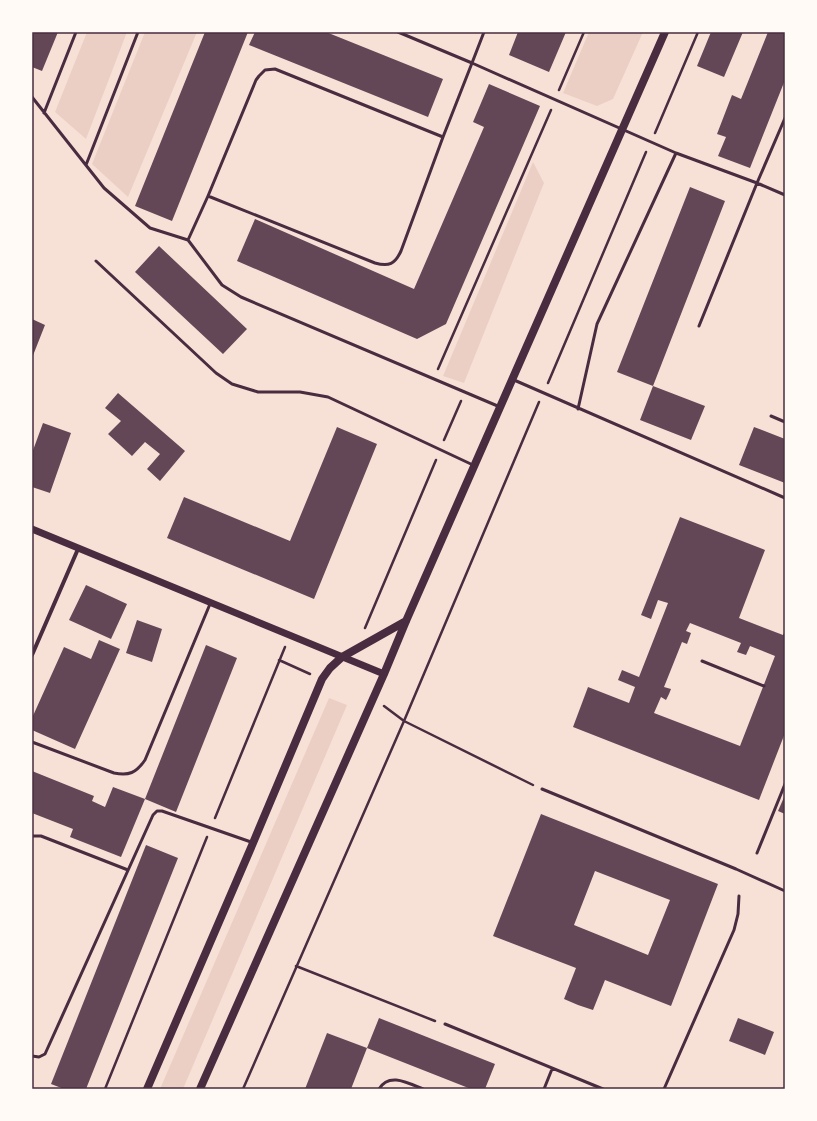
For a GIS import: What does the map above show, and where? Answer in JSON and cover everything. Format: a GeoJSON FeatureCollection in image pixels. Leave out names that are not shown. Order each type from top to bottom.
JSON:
{"type":"FeatureCollection","features":[{"type":"Feature","properties":{"kind":"main road"},"geometry":{"type":"LineString","coordinates":[[200,1089],[384,674],[665,32]]}},
{"type":"Feature","properties":{"kind":"main road"},"geometry":{"type":"LineString","coordinates":[[147,1089],[322,679],[330,668],[342,657],[406,621]]}},
{"type":"Feature","properties":{"kind":"street"},"geometry":{"type":"LineString","coordinates":[[32,530],[384,674]]}},
{"type":"Feature","properties":{"kind":"street"},"geometry":{"type":"LineString","coordinates":[[32,654],[78,548]]}},
{"type":"Feature","properties":{"kind":"lane"},"geometry":{"type":"LineString","coordinates":[[44,113],[76,32]]}},
{"type":"Feature","properties":{"kind":"lane"},"geometry":{"type":"LineString","coordinates":[[86,165],[138,32]]}},
{"type":"Feature","properties":{"kind":"lane"},"geometry":{"type":"LineString","coordinates":[[398,32],[555,99],[676,153],[785,195]]}},
{"type":"Feature","properties":{"kind":"lane"},"geometry":{"type":"LineString","coordinates":[[208,196],[375,263],[387,266],[395,261],[401,252],[443,137],[484,32]]}},
{"type":"Feature","properties":{"kind":"lane"},"geometry":{"type":"LineString","coordinates":[[188,240],[256,80],[265,70],[275,69],[443,137]]}},
{"type":"Feature","properties":{"kind":"lane"},"geometry":{"type":"LineString","coordinates":[[32,97],[104,188],[150,228],[188,240],[222,285],[241,297],[500,407]]}},
{"type":"Feature","properties":{"kind":"lane"},"geometry":{"type":"LineString","coordinates":[[699,326],[785,118]]}},
{"type":"Feature","properties":{"kind":"lane"},"geometry":{"type":"LineString","coordinates":[[578,409],[597,324],[676,153]]}},
{"type":"Feature","properties":{"kind":"lane"},"geometry":{"type":"LineString","coordinates":[[96,261],[216,373],[232,384],[258,392],[300,392],[328,397],[475,465]]}},
{"type":"Feature","properties":{"kind":"lane"},"geometry":{"type":"LineString","coordinates":[[512,380],[785,498]]}},
{"type":"Feature","properties":{"kind":"lane"},"geometry":{"type":"LineString","coordinates":[[771,416],[785,422]]}},
{"type":"Feature","properties":{"kind":"lane"},"geometry":{"type":"LineString","coordinates":[[32,742],[114,773],[124,775],[140,768],[210,602]]}},
{"type":"Feature","properties":{"kind":"lane"},"geometry":{"type":"LineString","coordinates":[[702,661],[764,686]]}},
{"type":"Feature","properties":{"kind":"lane"},"geometry":{"type":"LineString","coordinates":[[757,853],[785,784]]}},
{"type":"Feature","properties":{"kind":"lane"},"geometry":{"type":"LineString","coordinates":[[542,789],[736,868],[785,891]]}},
{"type":"Feature","properties":{"kind":"lane"},"geometry":{"type":"LineString","coordinates":[[32,1056],[39,1057],[45,1054],[156,811],[162,811],[253,843]]}},
{"type":"Feature","properties":{"kind":"lane"},"geometry":{"type":"LineString","coordinates":[[32,836],[41,836],[128,870]]}},
{"type":"Feature","properties":{"kind":"lane"},"geometry":{"type":"LineString","coordinates":[[664,1089],[734,930],[738,914],[739,896]]}},
{"type":"Feature","properties":{"kind":"lane"},"geometry":{"type":"LineString","coordinates":[[445,1024],[603,1089]]}},
{"type":"Feature","properties":{"kind":"lane"},"geometry":{"type":"LineString","coordinates":[[544,1089],[552,1069]]}},
{"type":"Feature","properties":{"kind":"lane"},"geometry":{"type":"LineString","coordinates":[[378,1089],[382,1083],[387,1080],[391,1080],[404,1082],[423,1089]]}},
{"type":"Feature","properties":{"kind":"path"},"geometry":{"type":"LineString","coordinates":[[434,380],[584,32]]}},
{"type":"Feature","properties":{"kind":"path"},"geometry":{"type":"LineString","coordinates":[[243,1089],[404,721],[698,32]]}},
{"type":"Feature","properties":{"kind":"path"},"geometry":{"type":"LineString","coordinates":[[356,648],[464,393]]}},
{"type":"Feature","properties":{"kind":"path"},"geometry":{"type":"LineString","coordinates":[[105,1089],[290,635]]}},
{"type":"Feature","properties":{"kind":"path"},"geometry":{"type":"LineString","coordinates":[[279,660],[322,679]]}},
{"type":"Feature","properties":{"kind":"path"},"geometry":{"type":"LineString","coordinates":[[373,698],[404,721],[542,789]]}},
{"type":"Feature","properties":{"kind":"path"},"geometry":{"type":"LineString","coordinates":[[296,966],[445,1024]]}},
{"type":"Feature","properties":{"kind":"shaded area"},"geometry":{"type":"Polygon","coordinates":[[[87,32],[127,32],[86,139],[55,112],[87,32]]]}},
{"type":"Feature","properties":{"kind":"shaded area"},"geometry":{"type":"Polygon","coordinates":[[[145,32],[197,32],[128,197],[92,164],[145,32]]]}},
{"type":"Feature","properties":{"kind":"shaded area"},"geometry":{"type":"Polygon","coordinates":[[[589,32],[643,32],[613,99],[597,106],[563,93],[589,32]]]}},
{"type":"Feature","properties":{"kind":"shaded area"},"geometry":{"type":"Polygon","coordinates":[[[533,162],[544,183],[464,383],[443,376],[533,162]]]}},
{"type":"Feature","properties":{"kind":"shaded area"},"geometry":{"type":"Polygon","coordinates":[[[329,698],[347,705],[183,1089],[160,1089],[329,698]]]}},
{"type":"Feature","properties":{"kind":"building"},"geometry":{"type":"Polygon","coordinates":[[[32,32],[58,32],[42,71],[32,67],[32,32]]]}},
{"type":"Feature","properties":{"kind":"building"},"geometry":{"type":"Polygon","coordinates":[[[205,32],[248,32],[172,221],[135,206],[205,32]]]}},
{"type":"Feature","properties":{"kind":"building"},"geometry":{"type":"Polygon","coordinates":[[[255,32],[326,32],[443,79],[428,117],[249,45],[255,32]]]}},
{"type":"Feature","properties":{"kind":"building"},"geometry":{"type":"Polygon","coordinates":[[[518,32],[566,32],[549,72],[509,55],[518,32]]]}},
{"type":"Feature","properties":{"kind":"building"},"geometry":{"type":"Polygon","coordinates":[[[711,32],[743,32],[724,77],[697,66],[711,32]]]}},
{"type":"Feature","properties":{"kind":"building"},"geometry":{"type":"Polygon","coordinates":[[[768,32],[785,32],[785,80],[750,168],[718,156],[726,137],[717,134],[732,95],[741,99],[768,32]]]}},
{"type":"Feature","properties":{"kind":"building"},"geometry":{"type":"Polygon","coordinates":[[[489,84],[540,106],[446,324],[417,339],[237,261],[255,219],[414,289],[484,127],[473,122],[489,84]]]}},
{"type":"Feature","properties":{"kind":"building"},"geometry":{"type":"Polygon","coordinates":[[[690,187],[725,201],[653,386],[617,372],[690,187]]]}},
{"type":"Feature","properties":{"kind":"building"},"geometry":{"type":"Polygon","coordinates":[[[159,246],[247,329],[223,354],[135,272],[159,246]]]}},
{"type":"Feature","properties":{"kind":"building"},"geometry":{"type":"Polygon","coordinates":[[[32,319],[45,325],[32,358],[32,319]]]}},
{"type":"Feature","properties":{"kind":"building"},"geometry":{"type":"Polygon","coordinates":[[[653,386],[705,406],[691,440],[640,420],[653,386]]]}},
{"type":"Feature","properties":{"kind":"building"},"geometry":{"type":"Polygon","coordinates":[[[118,393],[185,451],[160,481],[147,469],[160,454],[145,442],[132,456],[108,434],[121,421],[105,408],[118,393]]]}},
{"type":"Feature","properties":{"kind":"building"},"geometry":{"type":"Polygon","coordinates":[[[43,423],[71,433],[50,493],[32,487],[32,453],[43,423]]]}},
{"type":"Feature","properties":{"kind":"building"},"geometry":{"type":"Polygon","coordinates":[[[337,427],[377,444],[314,599],[167,538],[184,497],[290,541],[337,427]]]}},
{"type":"Feature","properties":{"kind":"building"},"geometry":{"type":"Polygon","coordinates":[[[754,427],[785,439],[785,483],[739,465],[754,427]]]}},
{"type":"Feature","properties":{"kind":"building"},"geometry":{"type":"Polygon","coordinates":[[[680,517],[765,550],[739,618],[783,635],[785,631],[785,733],[759,800],[573,727],[588,687],[629,703],[635,687],[618,680],[622,670],[639,677],[668,603],[658,600],[651,619],[641,615],[680,517]],[[690,623],[686,631],[691,633],[687,644],[682,642],[664,687],[671,689],[669,694],[666,700],[661,697],[654,713],[740,746],[775,656],[750,646],[746,655],[737,652],[741,643],[690,623]]]}},
{"type":"Feature","properties":{"kind":"building"},"geometry":{"type":"Polygon","coordinates":[[[86,585],[127,604],[111,639],[69,620],[86,585]]]}},
{"type":"Feature","properties":{"kind":"building"},"geometry":{"type":"Polygon","coordinates":[[[137,620],[162,629],[152,662],[126,653],[137,620]]]}},
{"type":"Feature","properties":{"kind":"building"},"geometry":{"type":"Polygon","coordinates":[[[99,640],[120,649],[75,749],[32,730],[32,718],[64,647],[91,659],[99,640]]]}},
{"type":"Feature","properties":{"kind":"building"},"geometry":{"type":"Polygon","coordinates":[[[206,645],[237,658],[176,812],[145,799],[206,645]]]}},
{"type":"Feature","properties":{"kind":"building"},"geometry":{"type":"Polygon","coordinates":[[[32,771],[94,796],[92,801],[105,807],[113,787],[145,799],[121,857],[70,837],[73,829],[32,813],[32,771]]]}},
{"type":"Feature","properties":{"kind":"building"},"geometry":{"type":"Polygon","coordinates":[[[785,795],[785,814],[778,811],[785,795]]]}},
{"type":"Feature","properties":{"kind":"building"},"geometry":{"type":"Polygon","coordinates":[[[541,814],[718,884],[671,1006],[605,980],[593,1010],[578,1005],[564,999],[576,968],[493,936],[541,814]],[[595,871],[574,925],[648,955],[670,900],[595,871]]]}},
{"type":"Feature","properties":{"kind":"building"},"geometry":{"type":"Polygon","coordinates":[[[146,845],[178,858],[86,1089],[64,1089],[51,1084],[146,845]]]}},
{"type":"Feature","properties":{"kind":"building"},"geometry":{"type":"Polygon","coordinates":[[[379,1018],[495,1064],[485,1089],[471,1089],[367,1048],[379,1018]]]}},
{"type":"Feature","properties":{"kind":"building"},"geometry":{"type":"Polygon","coordinates":[[[738,1018],[774,1032],[765,1055],[729,1041],[738,1018]]]}},
{"type":"Feature","properties":{"kind":"building"},"geometry":{"type":"Polygon","coordinates":[[[327,1033],[367,1048],[351,1089],[305,1089],[327,1033]]]}}]}
